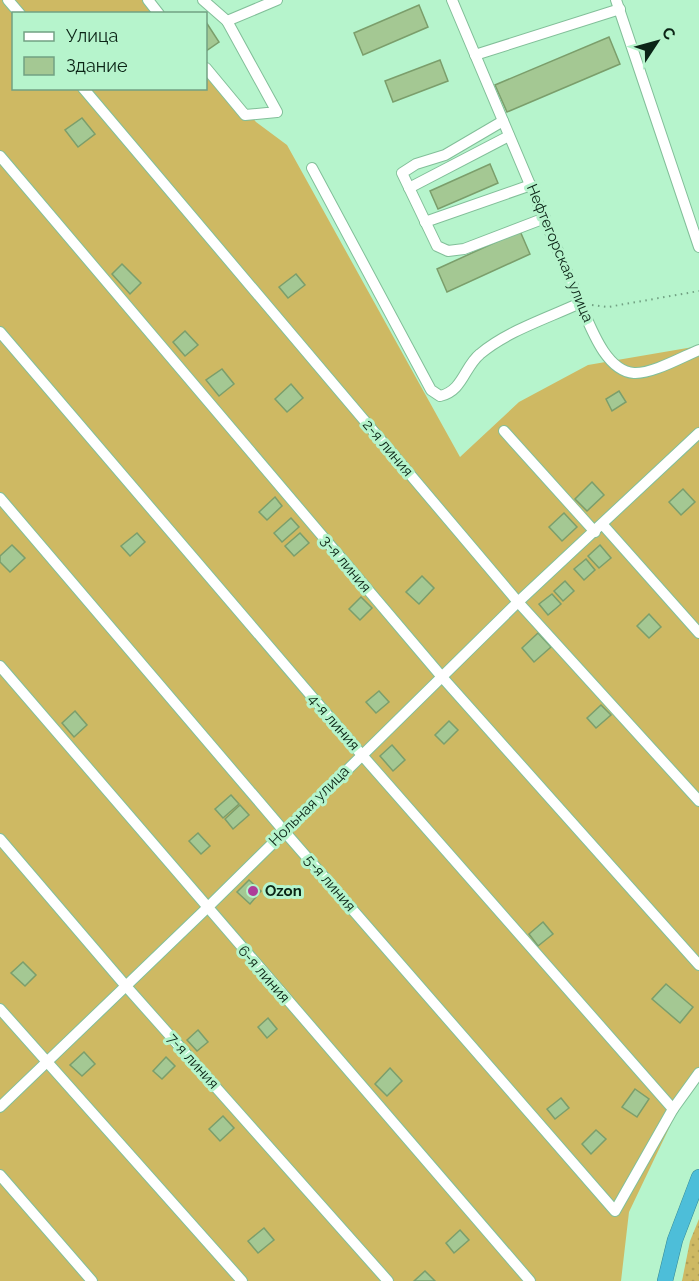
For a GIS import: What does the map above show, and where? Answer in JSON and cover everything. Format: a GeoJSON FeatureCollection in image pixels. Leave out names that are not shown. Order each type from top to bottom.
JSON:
{"type":"FeatureCollection","features":[{"type":"Feature","properties":{"kind":"highway"},"geometry":{"type":"LineString","coordinates":[[665,1281],[675,1240],[699,1178]]}},
{"type":"Feature","properties":{"kind":"street"},"geometry":{"type":"LineString","coordinates":[[8,0],[18,12]]}},
{"type":"Feature","properties":{"kind":"street"},"geometry":{"type":"LineString","coordinates":[[148,0],[157,12]]}},
{"type":"Feature","properties":{"kind":"street"},"geometry":{"type":"LineString","coordinates":[[203,0],[227,21],[277,112],[245,114],[207,69]]}},
{"type":"Feature","properties":{"kind":"street"},"geometry":{"type":"LineString","coordinates":[[227,21],[278,0]]}},
{"type":"Feature","properties":{"kind":"street","name":"Нефтегорская улица"},"geometry":{"type":"LineString","coordinates":[[452,0],[598,344],[609,359],[622,370],[634,373],[650,370],[699,350]]}},
{"type":"Feature","properties":{"kind":"street"},"geometry":{"type":"LineString","coordinates":[[475,55],[618,4],[699,247]]}},
{"type":"Feature","properties":{"kind":"street","name":"2-я линия"},"geometry":{"type":"LineString","coordinates":[[85,90],[518,602],[699,801]]}},
{"type":"Feature","properties":{"kind":"street"},"geometry":{"type":"LineString","coordinates":[[503,121],[445,154],[416,164],[402,173],[437,246],[448,251],[464,249],[545,218]]}},
{"type":"Feature","properties":{"kind":"street"},"geometry":{"type":"LineString","coordinates":[[409,188],[510,135]]}},
{"type":"Feature","properties":{"kind":"street","name":"3-я линия"},"geometry":{"type":"LineString","coordinates":[[0,156],[442,677],[699,965]]}},
{"type":"Feature","properties":{"kind":"street"},"geometry":{"type":"LineString","coordinates":[[312,168],[431,390],[440,396],[458,387],[477,356],[494,343],[580,303]]}},
{"type":"Feature","properties":{"kind":"street"},"geometry":{"type":"LineString","coordinates":[[425,222],[531,185]]}},
{"type":"Feature","properties":{"kind":"street","name":"4-я линия"},"geometry":{"type":"LineString","coordinates":[[0,332],[362,754],[673,1109]]}},
{"type":"Feature","properties":{"kind":"street"},"geometry":{"type":"LineString","coordinates":[[504,431],[699,633]]}},
{"type":"Feature","properties":{"kind":"street","name":"Нольная улица"},"geometry":{"type":"LineString","coordinates":[[0,1107],[207,908],[518,602],[697,438]]}},
{"type":"Feature","properties":{"kind":"street","name":"5-я линия"},"geometry":{"type":"LineString","coordinates":[[0,498],[284,831],[615,1211],[673,1109]]}},
{"type":"Feature","properties":{"kind":"street","name":"6-я линия"},"geometry":{"type":"LineString","coordinates":[[0,666],[530,1281]]}},
{"type":"Feature","properties":{"kind":"street","name":"7-я линия"},"geometry":{"type":"LineString","coordinates":[[0,839],[125,985],[388,1281]]}},
{"type":"Feature","properties":{"kind":"street"},"geometry":{"type":"LineString","coordinates":[[0,1009],[242,1281]]}},
{"type":"Feature","properties":{"kind":"street"},"geometry":{"type":"LineString","coordinates":[[673,1109],[699,1073]]}},
{"type":"Feature","properties":{"kind":"street"},"geometry":{"type":"LineString","coordinates":[[0,1175],[92,1281]]}},
{"type":"Feature","properties":{"kind":"path"},"geometry":{"type":"LineString","coordinates":[[580,303],[608,307],[699,291]]}},
{"type":"Feature","properties":{"kind":"shaded area"},"geometry":{"type":"Polygon","coordinates":[[[0,0],[153,0],[163,12],[12,12],[12,90],[207,90],[207,64],[256,122],[287,145],[460,457],[519,402],[588,365],[699,346],[699,1080],[681,1103],[629,1212],[621,1281],[0,1281],[0,0]]]}},
{"type":"Feature","properties":{"kind":"shaded area"},"geometry":{"type":"Polygon","coordinates":[[[699,1219],[699,1281],[682,1281],[690,1241],[699,1219]]]}},
{"type":"Feature","properties":{"kind":"building"},"geometry":{"type":"Polygon","coordinates":[[[419,5],[428,27],[363,55],[354,33],[419,5]]]}},
{"type":"Feature","properties":{"kind":"building"},"geometry":{"type":"Polygon","coordinates":[[[207,24],[219,42],[207,50],[207,24]]]}},
{"type":"Feature","properties":{"kind":"building"},"geometry":{"type":"Polygon","coordinates":[[[609,37],[620,64],[507,112],[495,85],[609,37]]]}},
{"type":"Feature","properties":{"kind":"building"},"geometry":{"type":"Polygon","coordinates":[[[440,60],[448,81],[393,102],[385,81],[440,60]]]}},
{"type":"Feature","properties":{"kind":"building"},"geometry":{"type":"Polygon","coordinates":[[[82,118],[95,134],[78,147],[65,130],[82,118]]]}},
{"type":"Feature","properties":{"kind":"building"},"geometry":{"type":"Polygon","coordinates":[[[490,164],[498,183],[438,209],[430,191],[490,164]]]}},
{"type":"Feature","properties":{"kind":"building"},"geometry":{"type":"Polygon","coordinates":[[[520,231],[530,254],[447,292],[437,269],[520,231]]]}},
{"type":"Feature","properties":{"kind":"building"},"geometry":{"type":"Polygon","coordinates":[[[122,264],[141,283],[130,294],[112,274],[122,264]]]}},
{"type":"Feature","properties":{"kind":"building"},"geometry":{"type":"Polygon","coordinates":[[[296,274],[305,285],[288,298],[279,287],[296,274]]]}},
{"type":"Feature","properties":{"kind":"building"},"geometry":{"type":"Polygon","coordinates":[[[185,331],[198,345],[185,356],[173,342],[185,331]]]}},
{"type":"Feature","properties":{"kind":"building"},"geometry":{"type":"Polygon","coordinates":[[[222,369],[234,384],[219,396],[206,380],[222,369]]]}},
{"type":"Feature","properties":{"kind":"building"},"geometry":{"type":"Polygon","coordinates":[[[291,384],[303,398],[287,412],[275,399],[291,384]]]}},
{"type":"Feature","properties":{"kind":"building"},"geometry":{"type":"Polygon","coordinates":[[[619,391],[626,402],[612,411],[606,399],[619,391]]]}},
{"type":"Feature","properties":{"kind":"building"},"geometry":{"type":"Polygon","coordinates":[[[592,482],[604,495],[587,511],[575,499],[592,482]]]}},
{"type":"Feature","properties":{"kind":"building"},"geometry":{"type":"Polygon","coordinates":[[[683,489],[695,502],[681,515],[669,502],[683,489]]]}},
{"type":"Feature","properties":{"kind":"building"},"geometry":{"type":"Polygon","coordinates":[[[275,497],[282,506],[267,520],[259,512],[275,497]]]}},
{"type":"Feature","properties":{"kind":"building"},"geometry":{"type":"Polygon","coordinates":[[[564,513],[577,527],[562,541],[549,527],[564,513]]]}},
{"type":"Feature","properties":{"kind":"building"},"geometry":{"type":"Polygon","coordinates":[[[291,518],[299,527],[282,542],[274,533],[291,518]]]}},
{"type":"Feature","properties":{"kind":"building"},"geometry":{"type":"Polygon","coordinates":[[[137,533],[145,542],[130,556],[121,546],[137,533]]]}},
{"type":"Feature","properties":{"kind":"building"},"geometry":{"type":"Polygon","coordinates":[[[300,533],[309,543],[294,556],[285,546],[300,533]]]}},
{"type":"Feature","properties":{"kind":"building"},"geometry":{"type":"Polygon","coordinates":[[[12,545],[25,558],[10,572],[0,562],[0,556],[12,545]]]}},
{"type":"Feature","properties":{"kind":"building"},"geometry":{"type":"Polygon","coordinates":[[[600,545],[611,558],[599,568],[588,556],[600,545]]]}},
{"type":"Feature","properties":{"kind":"building"},"geometry":{"type":"Polygon","coordinates":[[[586,559],[595,570],[584,580],[574,569],[586,559]]]}},
{"type":"Feature","properties":{"kind":"building"},"geometry":{"type":"Polygon","coordinates":[[[422,576],[434,588],[419,604],[406,592],[422,576]]]}},
{"type":"Feature","properties":{"kind":"building"},"geometry":{"type":"Polygon","coordinates":[[[565,581],[574,591],[563,601],[554,591],[565,581]]]}},
{"type":"Feature","properties":{"kind":"building"},"geometry":{"type":"Polygon","coordinates":[[[552,594],[561,604],[548,615],[539,604],[552,594]]]}},
{"type":"Feature","properties":{"kind":"building"},"geometry":{"type":"Polygon","coordinates":[[[361,597],[372,608],[360,620],[349,609],[361,597]]]}},
{"type":"Feature","properties":{"kind":"building"},"geometry":{"type":"Polygon","coordinates":[[[649,614],[661,627],[649,638],[637,626],[649,614]]]}},
{"type":"Feature","properties":{"kind":"building"},"geometry":{"type":"Polygon","coordinates":[[[538,633],[551,647],[534,662],[522,648],[538,633]]]}},
{"type":"Feature","properties":{"kind":"building"},"geometry":{"type":"Polygon","coordinates":[[[379,691],[389,702],[376,713],[366,702],[379,691]]]}},
{"type":"Feature","properties":{"kind":"building"},"geometry":{"type":"Polygon","coordinates":[[[601,705],[611,715],[596,728],[587,718],[601,705]]]}},
{"type":"Feature","properties":{"kind":"building"},"geometry":{"type":"Polygon","coordinates":[[[75,711],[87,725],[74,737],[62,723],[75,711]]]}},
{"type":"Feature","properties":{"kind":"building"},"geometry":{"type":"Polygon","coordinates":[[[449,721],[458,730],[444,744],[435,735],[449,721]]]}},
{"type":"Feature","properties":{"kind":"building"},"geometry":{"type":"Polygon","coordinates":[[[392,745],[405,760],[393,771],[380,756],[392,745]]]}},
{"type":"Feature","properties":{"kind":"building"},"geometry":{"type":"Polygon","coordinates":[[[231,795],[239,804],[223,818],[215,809],[231,795]]]}},
{"type":"Feature","properties":{"kind":"building"},"geometry":{"type":"Polygon","coordinates":[[[240,805],[249,815],[233,829],[225,819],[240,805]]]}},
{"type":"Feature","properties":{"kind":"building"},"geometry":{"type":"Polygon","coordinates":[[[198,833],[210,846],[201,854],[189,841],[198,833]]]}},
{"type":"Feature","properties":{"kind":"building"},"geometry":{"type":"Polygon","coordinates":[[[249,880],[261,891],[250,904],[237,892],[249,880]]]}},
{"type":"Feature","properties":{"kind":"building"},"geometry":{"type":"Polygon","coordinates":[[[543,922],[553,934],[538,946],[529,934],[543,922]]]}},
{"type":"Feature","properties":{"kind":"building"},"geometry":{"type":"Polygon","coordinates":[[[23,962],[36,975],[25,986],[11,973],[23,962]]]}},
{"type":"Feature","properties":{"kind":"building"},"geometry":{"type":"Polygon","coordinates":[[[666,984],[693,1007],[680,1023],[652,999],[666,984]]]}},
{"type":"Feature","properties":{"kind":"building"},"geometry":{"type":"Polygon","coordinates":[[[268,1018],[277,1029],[267,1038],[258,1027],[268,1018]]]}},
{"type":"Feature","properties":{"kind":"building"},"geometry":{"type":"Polygon","coordinates":[[[198,1030],[208,1042],[197,1051],[187,1040],[198,1030]]]}},
{"type":"Feature","properties":{"kind":"building"},"geometry":{"type":"Polygon","coordinates":[[[84,1052],[95,1064],[82,1076],[70,1065],[84,1052]]]}},
{"type":"Feature","properties":{"kind":"building"},"geometry":{"type":"Polygon","coordinates":[[[166,1057],[175,1066],[162,1079],[153,1071],[166,1057]]]}},
{"type":"Feature","properties":{"kind":"building"},"geometry":{"type":"Polygon","coordinates":[[[390,1068],[402,1081],[387,1096],[375,1084],[390,1068]]]}},
{"type":"Feature","properties":{"kind":"building"},"geometry":{"type":"Polygon","coordinates":[[[635,1089],[649,1099],[637,1117],[622,1107],[635,1089]]]}},
{"type":"Feature","properties":{"kind":"building"},"geometry":{"type":"Polygon","coordinates":[[[561,1098],[569,1108],[555,1119],[547,1109],[561,1098]]]}},
{"type":"Feature","properties":{"kind":"building"},"geometry":{"type":"Polygon","coordinates":[[[223,1116],[234,1128],[220,1141],[209,1129],[223,1116]]]}},
{"type":"Feature","properties":{"kind":"building"},"geometry":{"type":"Polygon","coordinates":[[[596,1130],[606,1139],[591,1154],[582,1144],[596,1130]]]}},
{"type":"Feature","properties":{"kind":"building"},"geometry":{"type":"Polygon","coordinates":[[[264,1228],[274,1240],[258,1253],[248,1241],[264,1228]]]}},
{"type":"Feature","properties":{"kind":"building"},"geometry":{"type":"Polygon","coordinates":[[[460,1230],[469,1240],[454,1253],[446,1243],[460,1230]]]}},
{"type":"Feature","properties":{"kind":"building"},"geometry":{"type":"Polygon","coordinates":[[[425,1271],[435,1281],[414,1281],[425,1271]]]}},
{"type":"Feature","properties":{"kind":"place","name":"Ozon"},"geometry":{"type":"Point","coordinates":[253,891]}}]}
